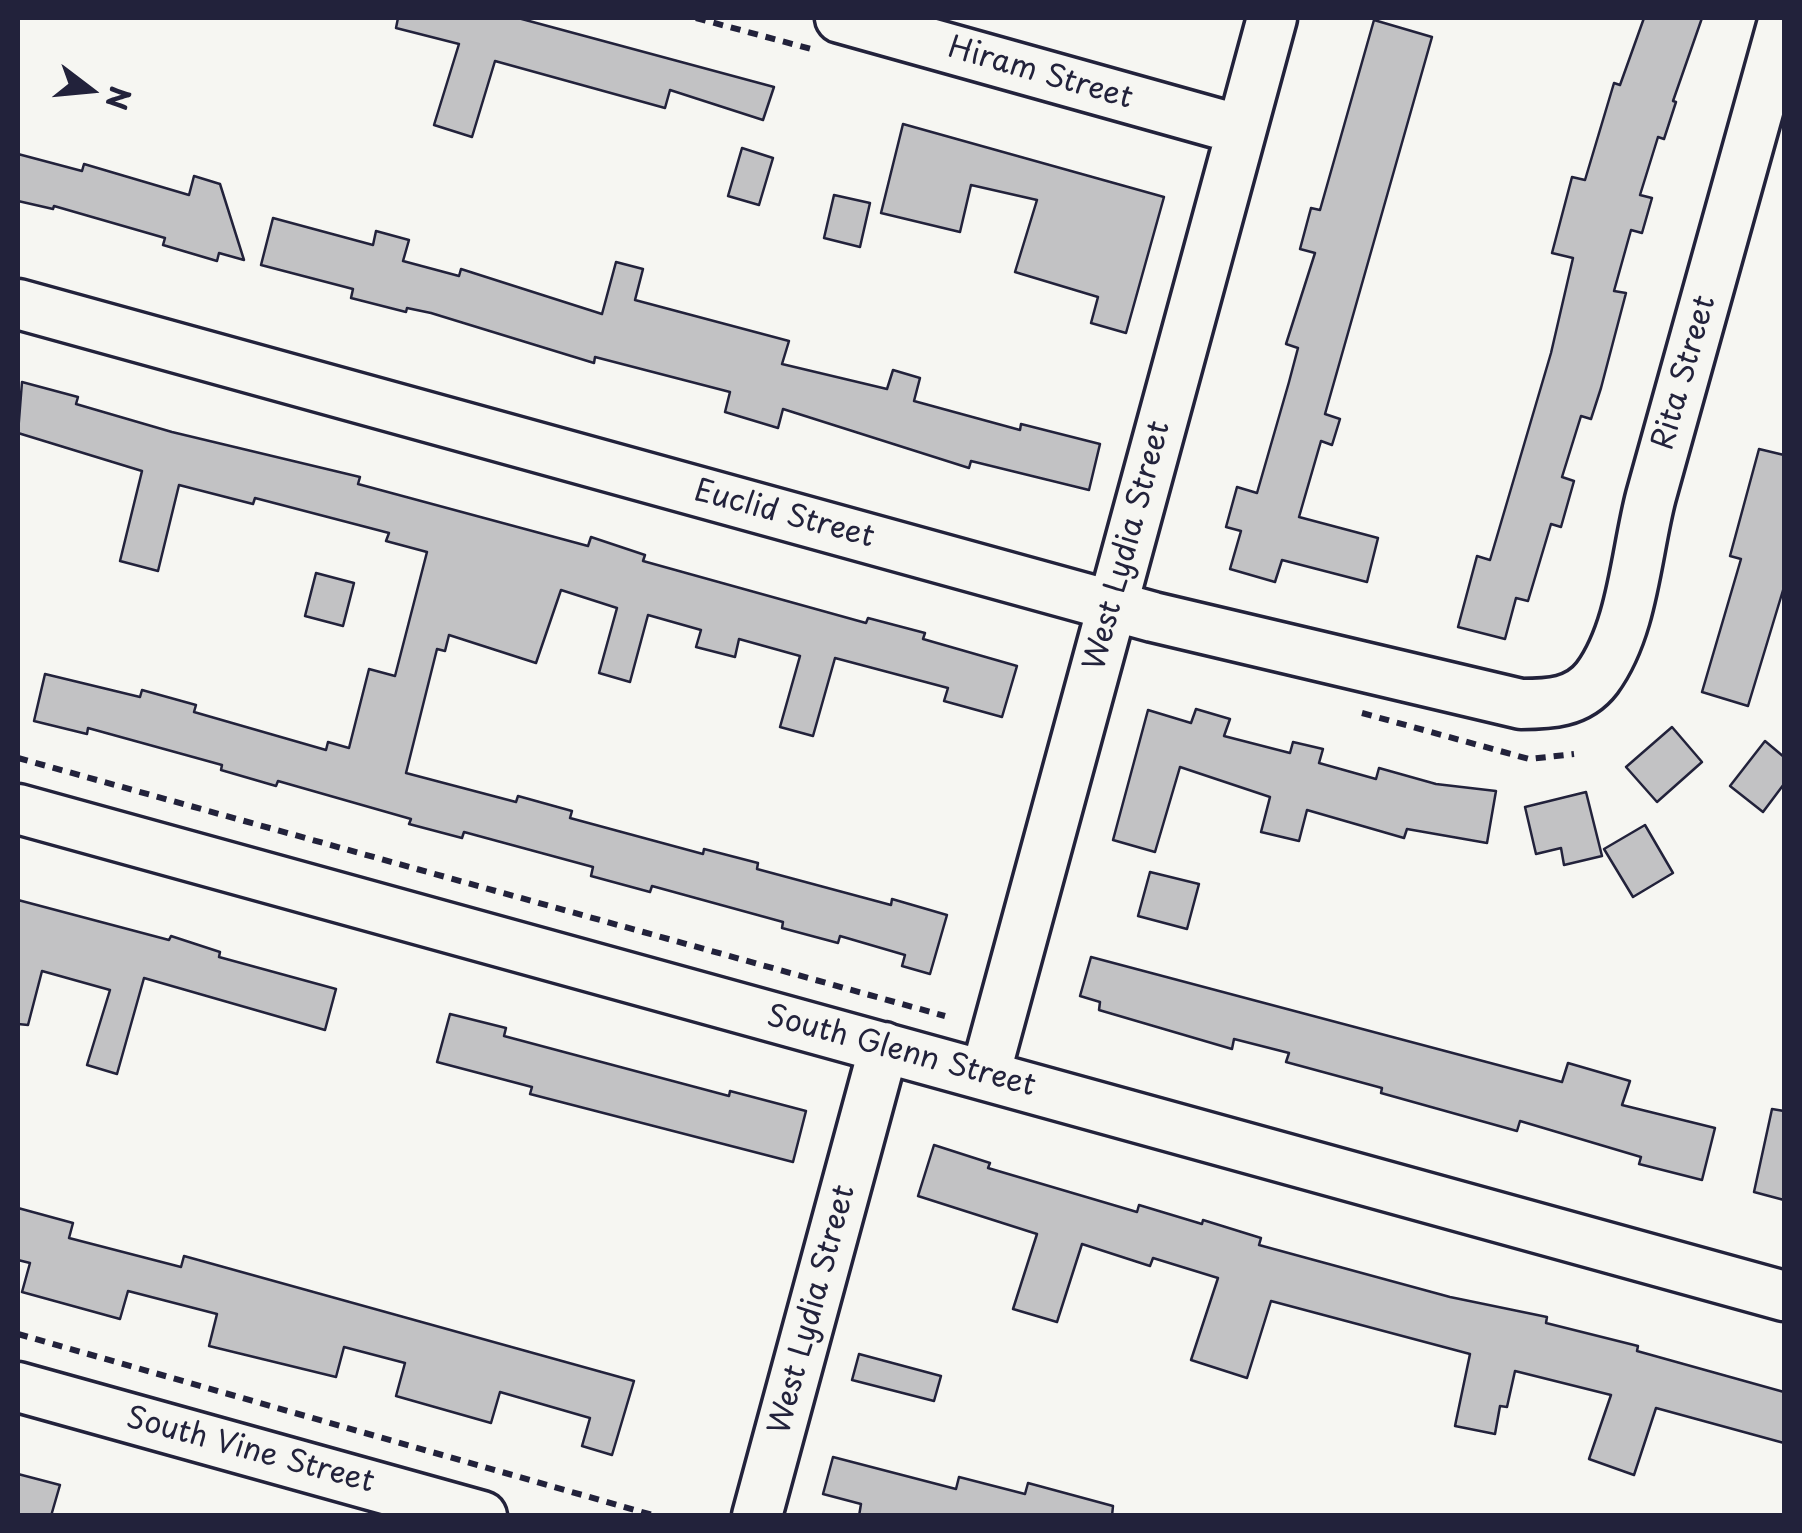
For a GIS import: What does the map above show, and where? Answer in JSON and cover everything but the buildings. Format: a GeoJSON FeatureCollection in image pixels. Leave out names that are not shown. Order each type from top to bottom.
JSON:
{"type":"FeatureCollection","features":[{"type":"Feature","properties":{"kind":"street","name":"Hiram Street"},"geometry":{"type":"LineString","coordinates":[[840,18],[1241,130]]}},
{"type":"Feature","properties":{"kind":"street","name":"West Lydia Street"},"geometry":{"type":"LineString","coordinates":[[985,1074],[1272,18]]}},
{"type":"Feature","properties":{"kind":"street","name":"Rita Street"},"geometry":{"type":"LineString","coordinates":[[1554,704],[1576,696],[1596,679],[1622,619],[1650,500],[1778,66],[1784,18]]}},
{"type":"Feature","properties":{"kind":"street","name":"Euclid Street"},"geometry":{"type":"LineString","coordinates":[[18,304],[1112,605],[1521,704],[1554,704]]}},
{"type":"Feature","properties":{"kind":"street","name":"South Glenn Street"},"geometry":{"type":"LineString","coordinates":[[18,809],[1784,1296]]}},
{"type":"Feature","properties":{"kind":"street","name":"West Lydia Street"},"geometry":{"type":"LineString","coordinates":[[757,1516],[884,1047]]}},
{"type":"Feature","properties":{"kind":"street","name":"South Vine Street"},"geometry":{"type":"LineString","coordinates":[[18,1387],[482,1516]]}},
{"type":"Feature","properties":{"kind":"path"},"geometry":{"type":"LineString","coordinates":[[18,758],[946,1016]]}},
{"type":"Feature","properties":{"kind":"path"},"geometry":{"type":"LineString","coordinates":[[18,1334],[656,1516]]}}]}
